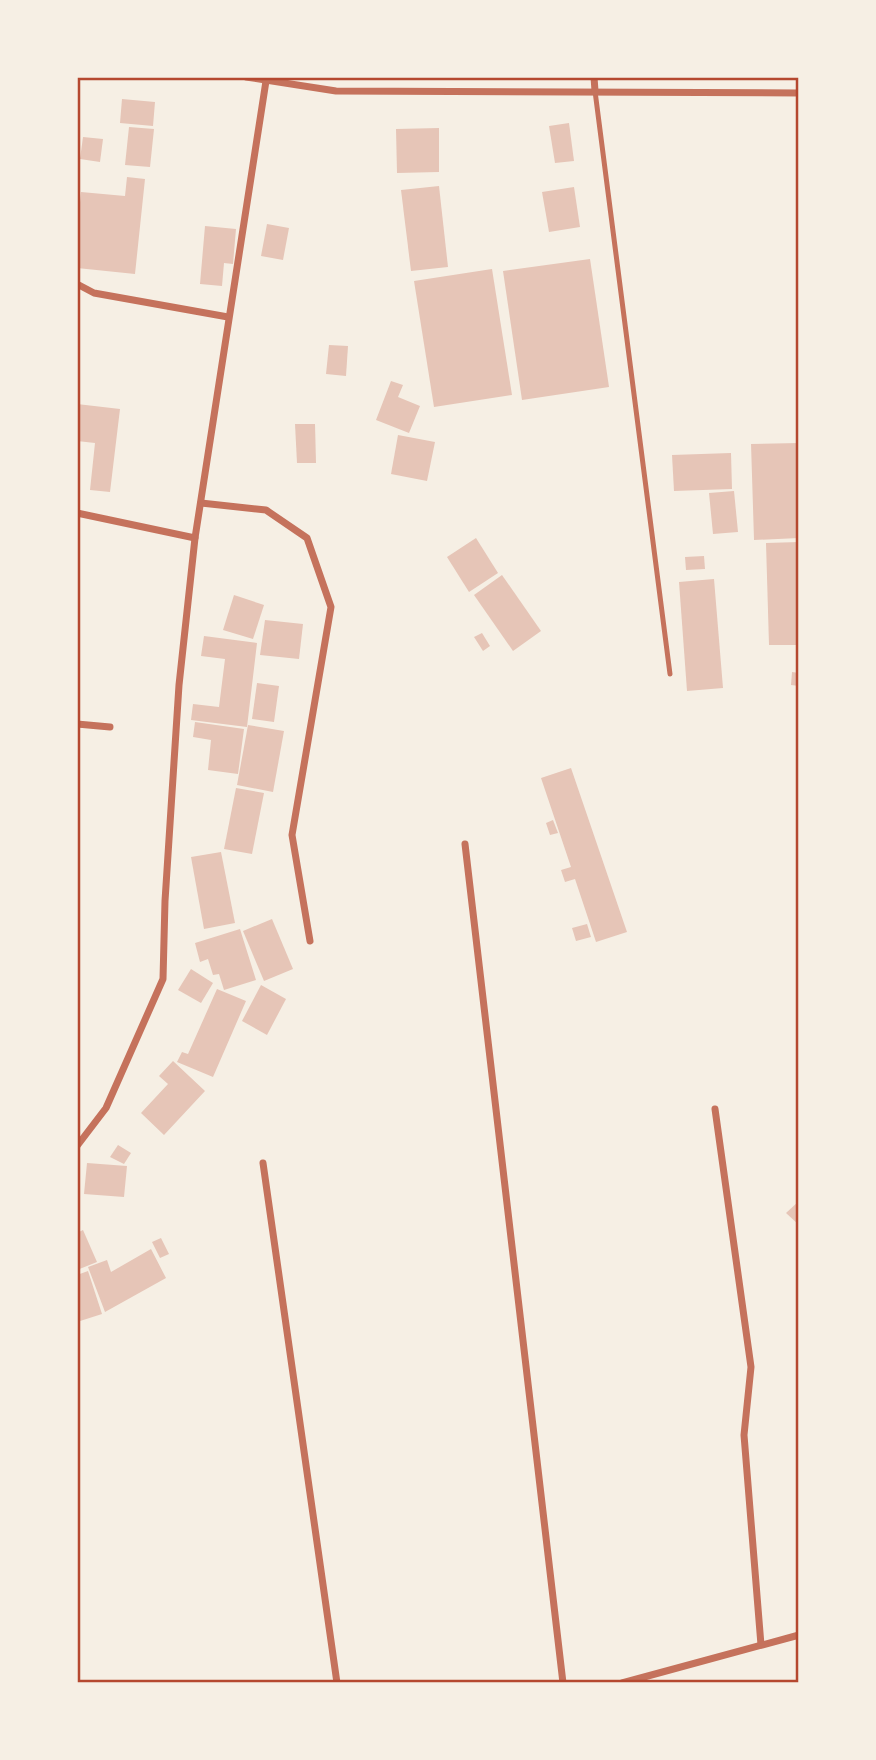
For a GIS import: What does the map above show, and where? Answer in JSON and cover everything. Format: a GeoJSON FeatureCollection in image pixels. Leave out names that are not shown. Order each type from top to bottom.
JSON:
{"type":"FeatureCollection","features":[{"type":"Feature","properties":{"kind":"street"},"geometry":{"type":"LineString","coordinates":[[246,77],[336,91],[799,93]]}},
{"type":"Feature","properties":{"kind":"street"},"geometry":{"type":"LineString","coordinates":[[594,77],[595,91]]}},
{"type":"Feature","properties":{"kind":"street"},"geometry":{"type":"LineString","coordinates":[[77,1146],[106,1108],[163,979],[179,685],[195,538],[266,81]]}},
{"type":"Feature","properties":{"kind":"street"},"geometry":{"type":"LineString","coordinates":[[77,284],[94,293],[228,317]]}},
{"type":"Feature","properties":{"kind":"street"},"geometry":{"type":"LineString","coordinates":[[201,503],[266,510],[307,538],[331,607],[292,835],[310,941]]}},
{"type":"Feature","properties":{"kind":"street"},"geometry":{"type":"LineString","coordinates":[[77,513],[195,538]]}},
{"type":"Feature","properties":{"kind":"street"},"geometry":{"type":"LineString","coordinates":[[77,724],[110,727]]}},
{"type":"Feature","properties":{"kind":"street"},"geometry":{"type":"LineString","coordinates":[[465,844],[563,1683]]}},
{"type":"Feature","properties":{"kind":"street"},"geometry":{"type":"LineString","coordinates":[[715,1109],[751,1367],[744,1435],[761,1645]]}},
{"type":"Feature","properties":{"kind":"street"},"geometry":{"type":"LineString","coordinates":[[263,1163],[337,1683]]}},
{"type":"Feature","properties":{"kind":"street"},"geometry":{"type":"LineString","coordinates":[[622,1683],[799,1634]]}},
{"type":"Feature","properties":{"kind":"lane"},"geometry":{"type":"LineString","coordinates":[[595,91],[670,674]]}},
{"type":"Feature","properties":{"kind":"building"},"geometry":{"type":"Polygon","coordinates":[[[122,99],[155,102],[153,126],[120,123],[122,99]]]}},
{"type":"Feature","properties":{"kind":"building"},"geometry":{"type":"Polygon","coordinates":[[[569,123],[574,161],[555,163],[549,126],[569,123]]]}},
{"type":"Feature","properties":{"kind":"building"},"geometry":{"type":"Polygon","coordinates":[[[129,127],[154,129],[150,167],[125,165],[129,127]]]}},
{"type":"Feature","properties":{"kind":"building"},"geometry":{"type":"Polygon","coordinates":[[[439,128],[439,172],[397,173],[396,129],[439,128]]]}},
{"type":"Feature","properties":{"kind":"building"},"geometry":{"type":"Polygon","coordinates":[[[83,137],[103,139],[100,162],[80,159],[83,137]]]}},
{"type":"Feature","properties":{"kind":"building"},"geometry":{"type":"Polygon","coordinates":[[[127,177],[145,179],[135,274],[77,268],[81,192],[125,196],[127,177]]]}},
{"type":"Feature","properties":{"kind":"building"},"geometry":{"type":"Polygon","coordinates":[[[439,186],[448,267],[411,271],[401,190],[439,186]]]}},
{"type":"Feature","properties":{"kind":"building"},"geometry":{"type":"Polygon","coordinates":[[[574,187],[580,227],[549,232],[542,192],[574,187]]]}},
{"type":"Feature","properties":{"kind":"building"},"geometry":{"type":"Polygon","coordinates":[[[267,224],[289,228],[283,260],[261,256],[267,224]]]}},
{"type":"Feature","properties":{"kind":"building"},"geometry":{"type":"Polygon","coordinates":[[[205,226],[236,229],[233,264],[224,263],[222,286],[200,284],[205,226]]]}},
{"type":"Feature","properties":{"kind":"building"},"geometry":{"type":"Polygon","coordinates":[[[590,259],[609,387],[522,400],[503,271],[590,259]]]}},
{"type":"Feature","properties":{"kind":"building"},"geometry":{"type":"Polygon","coordinates":[[[492,269],[512,395],[434,407],[414,281],[492,269]]]}},
{"type":"Feature","properties":{"kind":"building"},"geometry":{"type":"Polygon","coordinates":[[[329,345],[348,346],[346,376],[326,374],[329,345]]]}},
{"type":"Feature","properties":{"kind":"building"},"geometry":{"type":"Polygon","coordinates":[[[391,381],[403,385],[398,397],[420,406],[409,433],[376,420],[391,381]]]}},
{"type":"Feature","properties":{"kind":"building"},"geometry":{"type":"Polygon","coordinates":[[[77,404],[120,409],[110,492],[90,490],[95,443],[77,441],[77,404]]]}},
{"type":"Feature","properties":{"kind":"building"},"geometry":{"type":"Polygon","coordinates":[[[295,424],[315,424],[316,463],[297,463],[295,424]]]}},
{"type":"Feature","properties":{"kind":"building"},"geometry":{"type":"Polygon","coordinates":[[[398,435],[435,442],[427,481],[391,474],[398,435]]]}},
{"type":"Feature","properties":{"kind":"building"},"geometry":{"type":"Polygon","coordinates":[[[799,443],[799,538],[754,540],[751,444],[799,443]]]}},
{"type":"Feature","properties":{"kind":"building"},"geometry":{"type":"Polygon","coordinates":[[[731,453],[732,489],[674,491],[672,455],[731,453]]]}},
{"type":"Feature","properties":{"kind":"building"},"geometry":{"type":"Polygon","coordinates":[[[734,491],[738,532],[713,534],[709,493],[734,491]]]}},
{"type":"Feature","properties":{"kind":"building"},"geometry":{"type":"Polygon","coordinates":[[[476,538],[498,573],[469,592],[447,557],[476,538]]]}},
{"type":"Feature","properties":{"kind":"building"},"geometry":{"type":"Polygon","coordinates":[[[799,542],[799,645],[769,645],[766,543],[799,542]]]}},
{"type":"Feature","properties":{"kind":"building"},"geometry":{"type":"Polygon","coordinates":[[[704,556],[705,569],[686,570],[685,557],[704,556]]]}},
{"type":"Feature","properties":{"kind":"building"},"geometry":{"type":"Polygon","coordinates":[[[502,575],[541,631],[513,651],[474,595],[502,575]]]}},
{"type":"Feature","properties":{"kind":"building"},"geometry":{"type":"Polygon","coordinates":[[[714,579],[723,688],[687,691],[679,582],[714,579]]]}},
{"type":"Feature","properties":{"kind":"building"},"geometry":{"type":"Polygon","coordinates":[[[234,595],[264,605],[253,639],[223,630],[234,595]]]}},
{"type":"Feature","properties":{"kind":"building"},"geometry":{"type":"Polygon","coordinates":[[[265,620],[303,624],[299,659],[260,655],[265,620]]]}},
{"type":"Feature","properties":{"kind":"building"},"geometry":{"type":"Polygon","coordinates":[[[482,633],[490,646],[483,651],[474,637],[482,633]]]}},
{"type":"Feature","properties":{"kind":"building"},"geometry":{"type":"Polygon","coordinates":[[[204,636],[257,643],[247,727],[191,720],[193,704],[219,707],[225,659],[201,656],[204,636]]]}},
{"type":"Feature","properties":{"kind":"building"},"geometry":{"type":"Polygon","coordinates":[[[792,672],[799,673],[799,686],[791,685],[792,672]]]}},
{"type":"Feature","properties":{"kind":"building"},"geometry":{"type":"Polygon","coordinates":[[[257,683],[279,686],[274,722],[252,719],[257,683]]]}},
{"type":"Feature","properties":{"kind":"building"},"geometry":{"type":"Polygon","coordinates":[[[195,722],[244,729],[238,774],[208,770],[211,740],[193,737],[195,722]]]}},
{"type":"Feature","properties":{"kind":"building"},"geometry":{"type":"Polygon","coordinates":[[[248,725],[284,731],[273,792],[237,785],[248,725]]]}},
{"type":"Feature","properties":{"kind":"building"},"geometry":{"type":"Polygon","coordinates":[[[571,768],[627,932],[596,942],[575,879],[565,882],[561,870],[571,867],[541,778],[571,768]]]}},
{"type":"Feature","properties":{"kind":"building"},"geometry":{"type":"Polygon","coordinates":[[[236,788],[264,793],[252,854],[224,849],[236,788]]]}},
{"type":"Feature","properties":{"kind":"building"},"geometry":{"type":"Polygon","coordinates":[[[553,820],[558,833],[550,835],[546,823],[553,820]]]}},
{"type":"Feature","properties":{"kind":"building"},"geometry":{"type":"Polygon","coordinates":[[[221,852],[235,923],[204,929],[191,857],[221,852]]]}},
{"type":"Feature","properties":{"kind":"building"},"geometry":{"type":"Polygon","coordinates":[[[272,919],[293,969],[264,981],[243,931],[272,919]]]}},
{"type":"Feature","properties":{"kind":"building"},"geometry":{"type":"Polygon","coordinates":[[[587,924],[591,937],[576,941],[572,928],[587,924]]]}},
{"type":"Feature","properties":{"kind":"building"},"geometry":{"type":"Polygon","coordinates":[[[240,929],[256,980],[224,990],[219,974],[213,975],[208,959],[200,962],[195,943],[240,929]]]}},
{"type":"Feature","properties":{"kind":"building"},"geometry":{"type":"Polygon","coordinates":[[[191,969],[213,983],[201,1003],[178,990],[191,969]]]}},
{"type":"Feature","properties":{"kind":"building"},"geometry":{"type":"Polygon","coordinates":[[[261,985],[286,999],[267,1035],[242,1021],[261,985]]]}},
{"type":"Feature","properties":{"kind":"building"},"geometry":{"type":"Polygon","coordinates":[[[217,989],[246,1001],[213,1077],[177,1062],[182,1052],[188,1054],[217,989]]]}},
{"type":"Feature","properties":{"kind":"building"},"geometry":{"type":"Polygon","coordinates":[[[173,1061],[205,1091],[164,1135],[141,1113],[168,1084],[159,1076],[173,1061]]]}},
{"type":"Feature","properties":{"kind":"building"},"geometry":{"type":"Polygon","coordinates":[[[118,1145],[131,1153],[124,1164],[110,1157],[118,1145]]]}},
{"type":"Feature","properties":{"kind":"building"},"geometry":{"type":"Polygon","coordinates":[[[87,1163],[127,1166],[124,1197],[84,1194],[87,1163]]]}},
{"type":"Feature","properties":{"kind":"building"},"geometry":{"type":"Polygon","coordinates":[[[799,1201],[799,1225],[786,1213],[799,1201]]]}},
{"type":"Feature","properties":{"kind":"building"},"geometry":{"type":"Polygon","coordinates":[[[83,1230],[97,1262],[77,1270],[77,1233],[83,1230]]]}},
{"type":"Feature","properties":{"kind":"building"},"geometry":{"type":"Polygon","coordinates":[[[161,1238],[169,1254],[160,1258],[152,1242],[161,1238]]]}},
{"type":"Feature","properties":{"kind":"building"},"geometry":{"type":"Polygon","coordinates":[[[151,1249],[166,1278],[105,1312],[88,1267],[107,1260],[111,1272],[151,1249]]]}},
{"type":"Feature","properties":{"kind":"building"},"geometry":{"type":"Polygon","coordinates":[[[88,1271],[102,1314],[77,1322],[77,1275],[88,1271]]]}}]}
